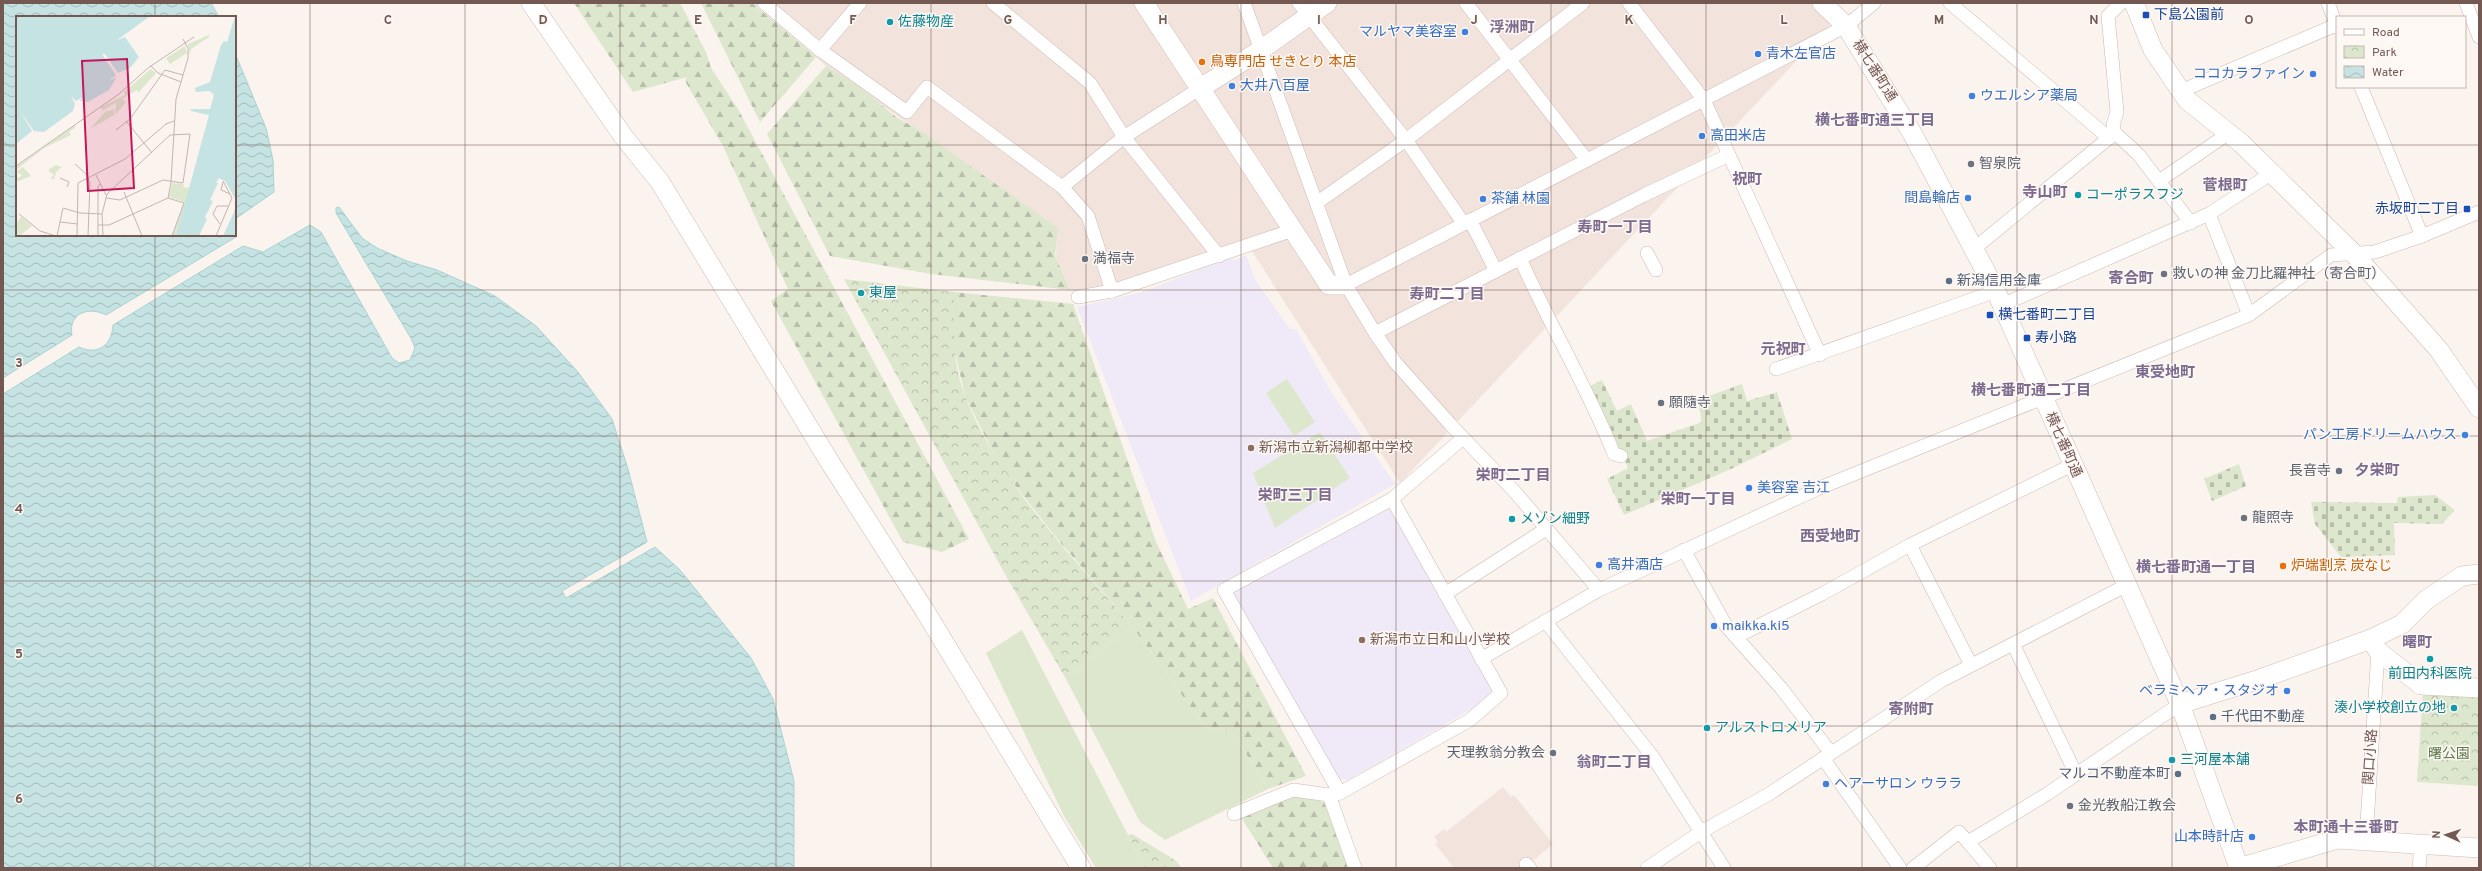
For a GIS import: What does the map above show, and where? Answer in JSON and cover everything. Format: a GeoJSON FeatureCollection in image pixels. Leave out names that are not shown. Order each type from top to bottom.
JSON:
{"type":"FeatureCollection","features":[{"type":"Feature","properties":{"kind":"street"},"geometry":{"type":"LineString","coordinates":[[531,3],[624,136],[660,182],[832,464],[925,611],[1081,868]]}},
{"type":"Feature","properties":{"kind":"street"},"geometry":{"type":"LineString","coordinates":[[764,3],[820,50],[907,112],[927,87],[1062,187],[1088,216],[1112,291]]}},
{"type":"Feature","properties":{"kind":"street"},"geometry":{"type":"LineString","coordinates":[[820,50],[860,3]]}},
{"type":"Feature","properties":{"kind":"street"},"geometry":{"type":"LineString","coordinates":[[993,3],[1090,83],[1124,137],[1219,256]]}},
{"type":"Feature","properties":{"kind":"street"},"geometry":{"type":"LineString","coordinates":[[1144,3],[1329,285],[1346,285],[1586,159],[1704,100],[1846,26],[1874,3]]}},
{"type":"Feature","properties":{"kind":"street"},"geometry":{"type":"LineString","coordinates":[[1244,3],[1318,202],[1346,285],[1375,333],[1395,362],[1463,438],[1515,492],[1599,590]]}},
{"type":"Feature","properties":{"kind":"street"},"geometry":{"type":"LineString","coordinates":[[1062,187],[1124,137],[1262,49],[1304,10],[1327,3]]}},
{"type":"Feature","properties":{"kind":"street"},"geometry":{"type":"LineString","coordinates":[[1466,3],[1586,159]]}},
{"type":"Feature","properties":{"kind":"street"},"geometry":{"type":"LineString","coordinates":[[1318,202],[1406,140],[1583,3]]}},
{"type":"Feature","properties":{"kind":"street"},"geometry":{"type":"LineString","coordinates":[[1629,3],[1704,100],[1820,355]]}},
{"type":"Feature","properties":{"kind":"street","name":"横七番町通"},"geometry":{"type":"LineString","coordinates":[[1822,3],[1846,26],[1912,133],[1975,248],[2180,704],[2239,868]]}},
{"type":"Feature","properties":{"kind":"street"},"geometry":{"type":"LineString","coordinates":[[1950,3],[2112,136],[2138,154],[2191,223]]}},
{"type":"Feature","properties":{"kind":"street"},"geometry":{"type":"LineString","coordinates":[[1975,248],[2112,136],[2113,124],[2118,112],[2108,16],[2121,3]]}},
{"type":"Feature","properties":{"kind":"street"},"geometry":{"type":"LineString","coordinates":[[2134,3],[2153,50],[2187,100],[2229,133],[2354,254],[2439,350],[2479,408]]}},
{"type":"Feature","properties":{"kind":"street"},"geometry":{"type":"LineString","coordinates":[[2328,3],[2336,23]]}},
{"type":"Feature","properties":{"kind":"street"},"geometry":{"type":"LineString","coordinates":[[2466,3],[2479,37]]}},
{"type":"Feature","properties":{"kind":"street"},"geometry":{"type":"LineString","coordinates":[[1304,10],[1406,140],[1467,222],[1496,271]]}},
{"type":"Feature","properties":{"kind":"street"},"geometry":{"type":"LineString","coordinates":[[2181,91],[2336,26]]}},
{"type":"Feature","properties":{"kind":"street"},"geometry":{"type":"LineString","coordinates":[[2361,88],[2422,236]]}},
{"type":"Feature","properties":{"kind":"street"},"geometry":{"type":"LineString","coordinates":[[2159,181],[2229,133]]}},
{"type":"Feature","properties":{"kind":"street"},"geometry":{"type":"LineString","coordinates":[[1375,333],[1644,195],[1729,155]]}},
{"type":"Feature","properties":{"kind":"street"},"geometry":{"type":"LineString","coordinates":[[1776,369],[1998,298],[2191,223],[2209,214],[2272,173]]}},
{"type":"Feature","properties":{"kind":"street"},"geometry":{"type":"LineString","coordinates":[[1481,659],[1599,590],[1817,489],[2249,315],[2331,255],[2375,252],[2422,236],[2479,212]]}},
{"type":"Feature","properties":{"kind":"street"},"geometry":{"type":"LineString","coordinates":[[2209,214],[2249,315]]}},
{"type":"Feature","properties":{"kind":"street"},"geometry":{"type":"LineString","coordinates":[[1078,297],[1112,291],[1293,230]]}},
{"type":"Feature","properties":{"kind":"street"},"geometry":{"type":"LineString","coordinates":[[1647,253],[1656,270]]}},
{"type":"Feature","properties":{"kind":"street"},"geometry":{"type":"LineString","coordinates":[[1520,258],[1541,305],[1603,426],[1614,454],[1621,456]]}},
{"type":"Feature","properties":{"kind":"street"},"geometry":{"type":"LineString","coordinates":[[1356,868],[1335,794],[1224,590],[1392,499],[1463,438]]}},
{"type":"Feature","properties":{"kind":"street"},"geometry":{"type":"LineString","coordinates":[[1736,637],[1822,594],[1910,545],[2072,465]]}},
{"type":"Feature","properties":{"kind":"street"},"geometry":{"type":"LineString","coordinates":[[1234,814],[1293,790],[1335,794],[1470,720],[1501,693],[1392,499]]}},
{"type":"Feature","properties":{"kind":"street"},"geometry":{"type":"LineString","coordinates":[[1445,594],[1546,529]]}},
{"type":"Feature","properties":{"kind":"street"},"geometry":{"type":"LineString","coordinates":[[1910,545],[1971,665]]}},
{"type":"Feature","properties":{"kind":"street"},"geometry":{"type":"LineString","coordinates":[[1684,550],[1726,626],[1782,688],[1900,868]]}},
{"type":"Feature","properties":{"kind":"street"},"geometry":{"type":"LineString","coordinates":[[1968,842],[2076,774],[2180,704],[2375,645],[2402,624],[2426,600],[2462,576],[2479,574]]}},
{"type":"Feature","properties":{"kind":"street"},"geometry":{"type":"LineString","coordinates":[[1646,868],[1701,832],[1769,794],[1941,681],[2127,585]]}},
{"type":"Feature","properties":{"kind":"street"},"geometry":{"type":"LineString","coordinates":[[1545,621],[1653,757],[1724,868]]}},
{"type":"Feature","properties":{"kind":"street"},"geometry":{"type":"LineString","coordinates":[[2013,644],[2076,774]]}},
{"type":"Feature","properties":{"kind":"street"},"geometry":{"type":"LineString","coordinates":[[2375,645],[2421,685],[2479,688]]}},
{"type":"Feature","properties":{"kind":"street","name":"関口小路"},"geometry":{"type":"LineString","coordinates":[[2366,839],[2375,645]]}},
{"type":"Feature","properties":{"kind":"street"},"geometry":{"type":"LineString","coordinates":[[1913,868],[1959,832],[1990,868]]}},
{"type":"Feature","properties":{"kind":"street"},"geometry":{"type":"LineString","coordinates":[[2239,868],[2338,839],[2366,839],[2479,848]]}},
{"type":"Feature","properties":{"kind":"street"},"geometry":{"type":"LineString","coordinates":[[2419,868],[2421,844]]}},
{"type":"Feature","properties":{"kind":"shaded area"},"geometry":{"type":"Polygon","coordinates":[[[753,3],[1814,3],[1831,24],[1400,483],[1252,251],[1108,289],[1070,290],[1056,258],[1057,228],[826,66],[753,3]]]}},
{"type":"Feature","properties":{"kind":"shaded area","name":"新潟市立新潟柳都中学校"},"geometry":{"type":"Polygon","coordinates":[[[1246,255],[1256,281],[1290,329],[1296,329],[1331,392],[1395,484],[1191,601],[1077,307],[1143,292],[1232,256],[1233,261],[1246,255]]]}},
{"type":"Feature","properties":{"kind":"shaded area","name":"新潟市立日和山小学校"},"geometry":{"type":"Polygon","coordinates":[[[1388,505],[1493,688],[1489,699],[1348,780],[1336,778],[1233,593],[1388,505]]]}},
{"type":"Feature","properties":{"kind":"shaded area"},"geometry":{"type":"Polygon","coordinates":[[[1503,787],[1511,797],[1514,795],[1553,844],[1524,868],[1454,868],[1435,844],[1438,842],[1434,837],[1444,829],[1446,832],[1503,787]]]}},
{"type":"Feature","properties":{"kind":"green space"},"geometry":{"type":"Polygon","coordinates":[[[574,3],[680,3],[706,52],[711,68],[738,109],[969,539],[942,552],[903,542],[771,301],[788,289],[723,146],[685,81],[687,77],[633,92],[574,3]]]}},
{"type":"Feature","properties":{"kind":"green space"},"geometry":{"type":"Polygon","coordinates":[[[701,3],[752,3],[816,57],[760,122],[701,3]]]}},
{"type":"Feature","properties":{"kind":"green space"},"geometry":{"type":"Polygon","coordinates":[[[826,66],[858,86],[896,117],[922,132],[1058,228],[1055,256],[1070,290],[931,274],[830,256],[767,134],[826,66]]]}},
{"type":"Feature","properties":{"kind":"green space"},"geometry":{"type":"Polygon","coordinates":[[[844,279],[954,292],[955,344],[958,371],[965,396],[980,428],[997,459],[1017,489],[1062,545],[1132,626],[1066,679],[1006,576],[844,279]]]}},
{"type":"Feature","properties":{"kind":"green space"},"geometry":{"type":"Polygon","coordinates":[[[954,292],[1073,304],[1156,542],[1188,609],[1213,598],[1306,776],[1268,789],[1234,734],[1205,727],[1132,626],[1054,535],[1000,466],[965,396],[954,347],[954,292]]]}},
{"type":"Feature","properties":{"kind":"green space"},"geometry":{"type":"Polygon","coordinates":[[[1287,379],[1315,422],[1294,436],[1266,393],[1287,379]]]}},
{"type":"Feature","properties":{"kind":"green space"},"geometry":{"type":"Polygon","coordinates":[[[1602,380],[1617,411],[1631,404],[1647,441],[1702,422],[1698,400],[1742,384],[1747,401],[1777,392],[1792,439],[1731,469],[1624,515],[1607,479],[1628,468],[1588,387],[1602,380]]]}},
{"type":"Feature","properties":{"kind":"green space"},"geometry":{"type":"Polygon","coordinates":[[[1320,432],[1350,478],[1275,528],[1253,473],[1320,432]]]}},
{"type":"Feature","properties":{"kind":"green space"},"geometry":{"type":"Polygon","coordinates":[[[2239,464],[2246,486],[2212,501],[2204,479],[2239,464]]]}},
{"type":"Feature","properties":{"kind":"green space"},"geometry":{"type":"Polygon","coordinates":[[[2435,495],[2455,510],[2442,524],[2394,523],[2395,555],[2341,557],[2315,524],[2311,502],[2397,503],[2398,497],[2435,495]]]}},
{"type":"Feature","properties":{"kind":"green space"},"geometry":{"type":"Polygon","coordinates":[[[1132,626],[1205,727],[1234,734],[1268,789],[1165,840],[1140,822],[1066,679],[1132,626]]]}},
{"type":"Feature","properties":{"kind":"green space"},"geometry":{"type":"Polygon","coordinates":[[[1022,630],[1145,868],[1096,868],[1064,816],[986,653],[1022,630]]]}},
{"type":"Feature","properties":{"kind":"green space","name":"曙公園"},"geometry":{"type":"Polygon","coordinates":[[[2423,690],[2479,693],[2479,786],[2417,782],[2423,690]]]}},
{"type":"Feature","properties":{"kind":"green space"},"geometry":{"type":"Polygon","coordinates":[[[1293,795],[1324,802],[1348,868],[1273,868],[1241,817],[1293,795]]]}},
{"type":"Feature","properties":{"kind":"green space"},"geometry":{"type":"Polygon","coordinates":[[[1132,834],[1175,860],[1182,868],[1145,868],[1128,835],[1132,834]]]}},
{"type":"Feature","properties":{"kind":"water"},"geometry":{"type":"Polygon","coordinates":[[[3,3],[211,3],[218,16],[16,16],[16,236],[236,237],[106,315],[93,311],[81,313],[73,321],[72,335],[3,378],[3,3]]]}},
{"type":"Feature","properties":{"kind":"water"},"geometry":{"type":"Polygon","coordinates":[[[236,55],[266,128],[273,160],[274,192],[236,218],[236,55]]]}},
{"type":"Feature","properties":{"kind":"water"},"geometry":{"type":"Polygon","coordinates":[[[339,207],[362,238],[377,248],[407,261],[437,270],[495,296],[536,326],[578,372],[612,419],[628,469],[647,542],[562,591],[566,598],[655,547],[680,570],[751,658],[773,699],[794,781],[794,868],[3,868],[3,394],[79,347],[92,350],[103,347],[110,338],[113,325],[243,246],[263,252],[310,225],[321,232],[392,358],[399,363],[410,360],[415,348],[412,340],[336,213],[336,208],[339,207]]]}},
{"type":"Feature","properties":{"kind":"place","name":"下島公園前"},"geometry":{"type":"Point","coordinates":[2146,15]}},
{"type":"Feature","properties":{"kind":"place","name":"佐藤物産"},"geometry":{"type":"Point","coordinates":[890,22]}},
{"type":"Feature","properties":{"kind":"place","name":"マルヤマ美容室"},"geometry":{"type":"Point","coordinates":[1465,32]}},
{"type":"Feature","properties":{"kind":"place","name":"青木左官店"},"geometry":{"type":"Point","coordinates":[1758,54]}},
{"type":"Feature","properties":{"kind":"place","name":"鳥専門店 せきとり 本店"},"geometry":{"type":"Point","coordinates":[1202,62]}},
{"type":"Feature","properties":{"kind":"place","name":"ココカラファイン"},"geometry":{"type":"Point","coordinates":[2313,74]}},
{"type":"Feature","properties":{"kind":"place","name":"大井八百屋"},"geometry":{"type":"Point","coordinates":[1232,86]}},
{"type":"Feature","properties":{"kind":"place","name":"ウエルシア薬局"},"geometry":{"type":"Point","coordinates":[1972,96]}},
{"type":"Feature","properties":{"kind":"place","name":"高田米店"},"geometry":{"type":"Point","coordinates":[1702,136]}},
{"type":"Feature","properties":{"kind":"place","name":"智泉院"},"geometry":{"type":"Point","coordinates":[1971,164]}},
{"type":"Feature","properties":{"kind":"place","name":"コーポラスフジ"},"geometry":{"type":"Point","coordinates":[2078,195]}},
{"type":"Feature","properties":{"kind":"place","name":"間島輪店"},"geometry":{"type":"Point","coordinates":[1968,198]}},
{"type":"Feature","properties":{"kind":"place","name":"茶舗 林園"},"geometry":{"type":"Point","coordinates":[1483,199]}},
{"type":"Feature","properties":{"kind":"place","name":"赤坂町二丁目"},"geometry":{"type":"Point","coordinates":[2467,209]}},
{"type":"Feature","properties":{"kind":"place","name":"満福寺"},"geometry":{"type":"Point","coordinates":[1085,259]}},
{"type":"Feature","properties":{"kind":"place","name":"救いの神 金刀比羅神社（寄合町）"},"geometry":{"type":"Point","coordinates":[2164,274]}},
{"type":"Feature","properties":{"kind":"place","name":"新潟信用金庫"},"geometry":{"type":"Point","coordinates":[1949,281]}},
{"type":"Feature","properties":{"kind":"place","name":"東屋"},"geometry":{"type":"Point","coordinates":[861,293]}},
{"type":"Feature","properties":{"kind":"place","name":"横七番町二丁目"},"geometry":{"type":"Point","coordinates":[1990,315]}},
{"type":"Feature","properties":{"kind":"place","name":"寿小路"},"geometry":{"type":"Point","coordinates":[2027,338]}},
{"type":"Feature","properties":{"kind":"place","name":"願隨寺"},"geometry":{"type":"Point","coordinates":[1661,403]}},
{"type":"Feature","properties":{"kind":"place","name":"パン工房ドリームハウス"},"geometry":{"type":"Point","coordinates":[2465,435]}},
{"type":"Feature","properties":{"kind":"place","name":"新潟市立新潟柳都中学校"},"geometry":{"type":"Point","coordinates":[1251,448]}},
{"type":"Feature","properties":{"kind":"place","name":"長音寺"},"geometry":{"type":"Point","coordinates":[2339,471]}},
{"type":"Feature","properties":{"kind":"place","name":"美容室 吉江"},"geometry":{"type":"Point","coordinates":[1749,488]}},
{"type":"Feature","properties":{"kind":"place","name":"龍照寺"},"geometry":{"type":"Point","coordinates":[2244,518]}},
{"type":"Feature","properties":{"kind":"place","name":"メゾン細野"},"geometry":{"type":"Point","coordinates":[1512,519]}},
{"type":"Feature","properties":{"kind":"place","name":"高井酒店"},"geometry":{"type":"Point","coordinates":[1599,565]}},
{"type":"Feature","properties":{"kind":"place","name":"炉端割烹 炭なじ"},"geometry":{"type":"Point","coordinates":[2283,566]}},
{"type":"Feature","properties":{"kind":"place","name":"maikka.ki5"},"geometry":{"type":"Point","coordinates":[1714,626]}},
{"type":"Feature","properties":{"kind":"place","name":"新潟市立日和山小学校"},"geometry":{"type":"Point","coordinates":[1362,640]}},
{"type":"Feature","properties":{"kind":"place","name":"前田内科医院"},"geometry":{"type":"Point","coordinates":[2430,659]}},
{"type":"Feature","properties":{"kind":"place","name":"ベラミヘア・スタジオ"},"geometry":{"type":"Point","coordinates":[2287,691]}},
{"type":"Feature","properties":{"kind":"place","name":"湊小学校創立の地"},"geometry":{"type":"Point","coordinates":[2454,708]}},
{"type":"Feature","properties":{"kind":"place","name":"千代田不動産"},"geometry":{"type":"Point","coordinates":[2213,717]}},
{"type":"Feature","properties":{"kind":"place","name":"アルストロメリア"},"geometry":{"type":"Point","coordinates":[1707,728]}},
{"type":"Feature","properties":{"kind":"place","name":"天理教翁分教会"},"geometry":{"type":"Point","coordinates":[1553,753]}},
{"type":"Feature","properties":{"kind":"place","name":"三河屋本舗"},"geometry":{"type":"Point","coordinates":[2172,760]}},
{"type":"Feature","properties":{"kind":"place","name":"マルコ不動産本町"},"geometry":{"type":"Point","coordinates":[2178,774]}},
{"type":"Feature","properties":{"kind":"place","name":"ヘアーサロン ウララ"},"geometry":{"type":"Point","coordinates":[1826,784]}},
{"type":"Feature","properties":{"kind":"place","name":"金光教船江教会"},"geometry":{"type":"Point","coordinates":[2070,806]}},
{"type":"Feature","properties":{"kind":"place","name":"山本時計店"},"geometry":{"type":"Point","coordinates":[2252,837]}},
{"type":"Feature","properties":{"kind":"district","name":"浮洲町"},"geometry":{"type":"Point","coordinates":[1512,28]}},
{"type":"Feature","properties":{"kind":"district","name":"横七番町通三丁目"},"geometry":{"type":"Point","coordinates":[1875,121]}},
{"type":"Feature","properties":{"kind":"district","name":"祝町"},"geometry":{"type":"Point","coordinates":[1747,180]}},
{"type":"Feature","properties":{"kind":"district","name":"菅根町"},"geometry":{"type":"Point","coordinates":[2225,186]}},
{"type":"Feature","properties":{"kind":"district","name":"寺山町"},"geometry":{"type":"Point","coordinates":[2045,193]}},
{"type":"Feature","properties":{"kind":"district","name":"寿町一丁目"},"geometry":{"type":"Point","coordinates":[1615,228]}},
{"type":"Feature","properties":{"kind":"district","name":"寄合町"},"geometry":{"type":"Point","coordinates":[2131,279]}},
{"type":"Feature","properties":{"kind":"district","name":"寿町二丁目"},"geometry":{"type":"Point","coordinates":[1447,295]}},
{"type":"Feature","properties":{"kind":"district","name":"元祝町"},"geometry":{"type":"Point","coordinates":[1783,350]}},
{"type":"Feature","properties":{"kind":"district","name":"東受地町"},"geometry":{"type":"Point","coordinates":[2165,373]}},
{"type":"Feature","properties":{"kind":"district","name":"横七番町通二丁目"},"geometry":{"type":"Point","coordinates":[2031,391]}},
{"type":"Feature","properties":{"kind":"district","name":"夕栄町"},"geometry":{"type":"Point","coordinates":[2377,471]}},
{"type":"Feature","properties":{"kind":"district","name":"栄町二丁目"},"geometry":{"type":"Point","coordinates":[1513,476]}},
{"type":"Feature","properties":{"kind":"district","name":"栄町三丁目"},"geometry":{"type":"Point","coordinates":[1295,496]}},
{"type":"Feature","properties":{"kind":"district","name":"栄町一丁目"},"geometry":{"type":"Point","coordinates":[1698,500]}},
{"type":"Feature","properties":{"kind":"district","name":"西受地町"},"geometry":{"type":"Point","coordinates":[1830,537]}},
{"type":"Feature","properties":{"kind":"district","name":"横七番町通一丁目"},"geometry":{"type":"Point","coordinates":[2196,568]}},
{"type":"Feature","properties":{"kind":"district","name":"曙町"},"geometry":{"type":"Point","coordinates":[2417,643]}},
{"type":"Feature","properties":{"kind":"district","name":"寄附町"},"geometry":{"type":"Point","coordinates":[1911,710]}},
{"type":"Feature","properties":{"kind":"district","name":"翁町二丁目"},"geometry":{"type":"Point","coordinates":[1614,763]}},
{"type":"Feature","properties":{"kind":"district","name":"本町通十三番町"},"geometry":{"type":"Point","coordinates":[2346,828]}}]}
